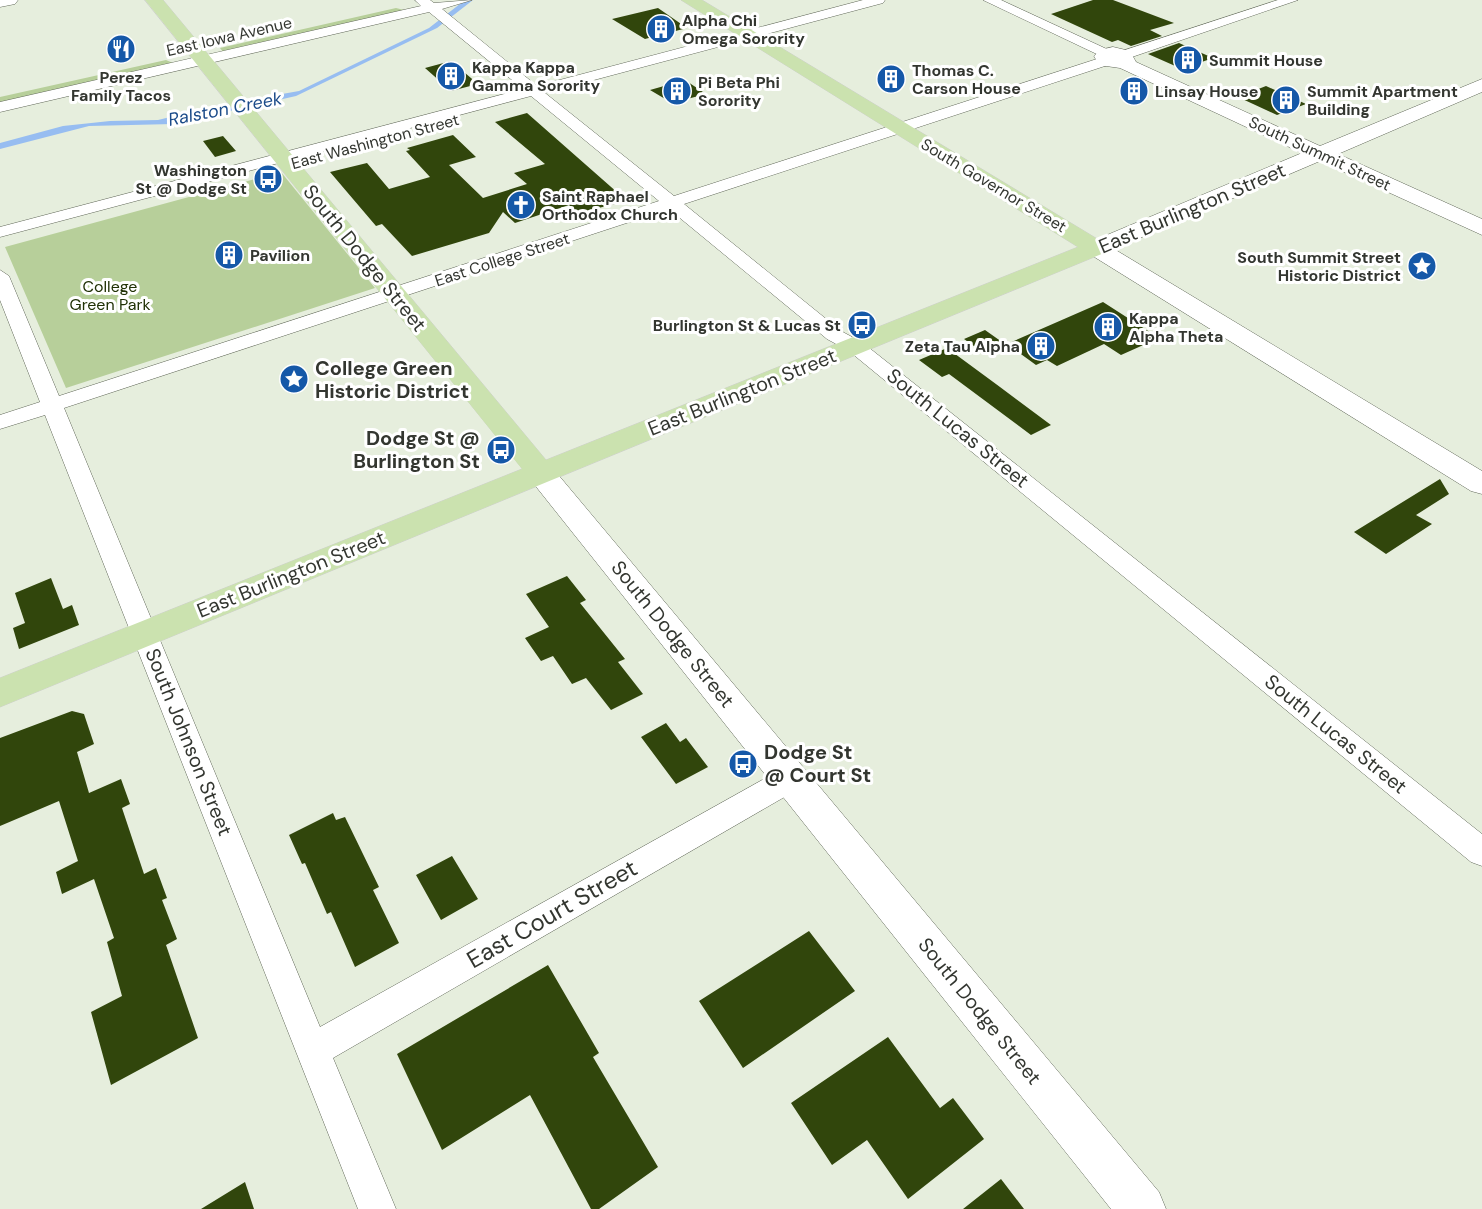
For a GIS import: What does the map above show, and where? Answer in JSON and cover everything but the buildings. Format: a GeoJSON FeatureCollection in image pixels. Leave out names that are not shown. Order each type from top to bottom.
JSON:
{"type":"FeatureCollection","features":[{"type":"Feature","properties":{"kind":"main road"},"geometry":{"type":"LineString","coordinates":[[0,2],[9,0]]}},
{"type":"Feature","properties":{"kind":"main road","name":"South Dodge Street"},"geometry":{"type":"LineString","coordinates":[[154,0],[1142,1209]]}},
{"type":"Feature","properties":{"kind":"main road","name":"South Governor Street"},"geometry":{"type":"LineString","coordinates":[[690,0],[1482,484]]}},
{"type":"Feature","properties":{"kind":"main road","name":"South Summit Street"},"geometry":{"type":"LineString","coordinates":[[1115,58],[1482,228]]}},
{"type":"Feature","properties":{"kind":"main road","name":"East Burlington Street"},"geometry":{"type":"LineString","coordinates":[[0,693],[540,472],[856,347],[1482,85]]}},
{"type":"Feature","properties":{"kind":"street","name":"East Iowa Avenue"},"geometry":{"type":"LineString","coordinates":[[0,107],[199,56],[425,3],[465,0]]}},
{"type":"Feature","properties":{"kind":"street","name":"East Washington Street"},"geometry":{"type":"LineString","coordinates":[[0,243],[285,161],[878,0]]}},
{"type":"Feature","properties":{"kind":"street","name":"South Summit Street"},"geometry":{"type":"LineString","coordinates":[[990,0],[1115,58]]}},
{"type":"Feature","properties":{"kind":"street","name":"East College Street"},"geometry":{"type":"LineString","coordinates":[[0,422],[1291,0]]}},
{"type":"Feature","properties":{"kind":"street","name":"South Lucas Street"},"geometry":{"type":"LineString","coordinates":[[425,3],[834,335],[856,347],[1482,852]]}},
{"type":"Feature","properties":{"kind":"street","name":"East Iowa Avenue"},"geometry":{"type":"LineString","coordinates":[[0,96],[199,56]]}},
{"type":"Feature","properties":{"kind":"street","name":"East Washington Street"},"geometry":{"type":"LineString","coordinates":[[0,232],[285,161]]}},
{"type":"Feature","properties":{"kind":"street","name":"South Johnson Street"},"geometry":{"type":"LineString","coordinates":[[0,276],[377,1209]]}},
{"type":"Feature","properties":{"kind":"street","name":"East Court Street"},"geometry":{"type":"LineString","coordinates":[[313,1050],[790,778]]}},
{"type":"Feature","properties":{"kind":"green space"},"geometry":{"type":"Polygon","coordinates":[[[396,8],[404,10],[223,52],[220,48],[396,8]]]}},
{"type":"Feature","properties":{"kind":"green space"},"geometry":{"type":"Polygon","coordinates":[[[166,60],[173,63],[0,104],[0,97],[166,60]]]}},
{"type":"Feature","properties":{"kind":"green space","name":"College Green Park"},"geometry":{"type":"Polygon","coordinates":[[[281,172],[375,288],[66,388],[5,247],[281,172]]]}},
{"type":"Feature","properties":{"kind":"water","name":"Ralston Creek"},"geometry":{"type":"Polygon","coordinates":[[[465,0],[473,0],[437,28],[296,96],[173,124],[89,126],[0,149],[0,143],[63,126],[110,121],[158,120],[219,105],[299,91],[429,28],[465,0]]]}},
{"type":"Feature","properties":{"kind":"place","name":"Alpha Chi Omega Sorority"},"geometry":{"type":"Point","coordinates":[661,29]}},
{"type":"Feature","properties":{"kind":"place","name":"Perez Family Tacos"},"geometry":{"type":"Point","coordinates":[121,49]}},
{"type":"Feature","properties":{"kind":"place","name":"Summit House"},"geometry":{"type":"Point","coordinates":[1188,60]}},
{"type":"Feature","properties":{"kind":"place","name":"Kappa Kappa Gamma Sorority"},"geometry":{"type":"Point","coordinates":[451,76]}},
{"type":"Feature","properties":{"kind":"place","name":"Thomas C. Carson House"},"geometry":{"type":"Point","coordinates":[891,79]}},
{"type":"Feature","properties":{"kind":"place","name":"Pi Beta Phi Sorority"},"geometry":{"type":"Point","coordinates":[677,91]}},
{"type":"Feature","properties":{"kind":"place","name":"Linsay House"},"geometry":{"type":"Point","coordinates":[1134,91]}},
{"type":"Feature","properties":{"kind":"place","name":"Summit Apartment Building"},"geometry":{"type":"Point","coordinates":[1286,100]}},
{"type":"Feature","properties":{"kind":"place","name":"Washington St @ Dodge St"},"geometry":{"type":"Point","coordinates":[268,179]}},
{"type":"Feature","properties":{"kind":"place","name":"Saint Raphael Orthodox Church"},"geometry":{"type":"Point","coordinates":[521,205]}},
{"type":"Feature","properties":{"kind":"place","name":"Pavilion"},"geometry":{"type":"Point","coordinates":[229,255]}},
{"type":"Feature","properties":{"kind":"place","name":"South Summit Street Historic District"},"geometry":{"type":"Point","coordinates":[1422,266]}},
{"type":"Feature","properties":{"kind":"place","name":"Burlington St & Lucas St"},"geometry":{"type":"Point","coordinates":[862,325]}},
{"type":"Feature","properties":{"kind":"place","name":"Kappa Alpha Theta"},"geometry":{"type":"Point","coordinates":[1108,327]}},
{"type":"Feature","properties":{"kind":"place","name":"Zeta Tau Alpha"},"geometry":{"type":"Point","coordinates":[1041,346]}},
{"type":"Feature","properties":{"kind":"place","name":"College Green Historic District"},"geometry":{"type":"Point","coordinates":[294,379]}},
{"type":"Feature","properties":{"kind":"place","name":"Dodge St @ Burlington St"},"geometry":{"type":"Point","coordinates":[501,450]}},
{"type":"Feature","properties":{"kind":"place","name":"Dodge St @ Court St"},"geometry":{"type":"Point","coordinates":[743,764]}}]}
